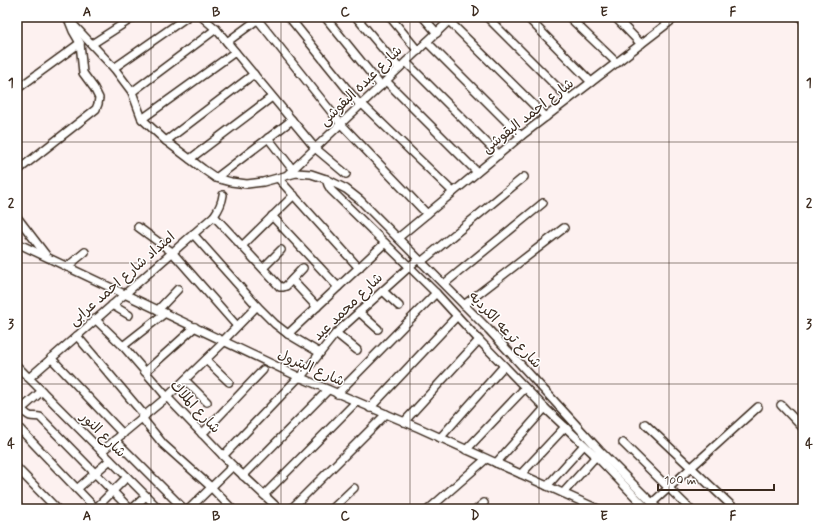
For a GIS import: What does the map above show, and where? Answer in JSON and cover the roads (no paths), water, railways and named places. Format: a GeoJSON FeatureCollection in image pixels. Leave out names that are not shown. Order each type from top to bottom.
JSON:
{"type":"FeatureCollection","features":[{"type":"Feature","properties":{"kind":"street"},"geometry":{"type":"LineString","coordinates":[[92,44],[134,17]]}},
{"type":"Feature","properties":{"kind":"street"},"geometry":{"type":"LineString","coordinates":[[114,68],[187,17]]}},
{"type":"Feature","properties":{"kind":"street"},"geometry":{"type":"LineString","coordinates":[[202,17],[216,29],[315,148],[346,174]]}},
{"type":"Feature","properties":{"kind":"street"},"geometry":{"type":"LineString","coordinates":[[289,17],[361,105],[453,192]]}},
{"type":"Feature","properties":{"kind":"street"},"geometry":{"type":"LineString","coordinates":[[324,17],[383,84],[477,172]]}},
{"type":"Feature","properties":{"kind":"street"},"geometry":{"type":"LineString","coordinates":[[356,17],[399,68]]}},
{"type":"Feature","properties":{"kind":"street"},"geometry":{"type":"LineString","coordinates":[[390,17],[418,51]]}},
{"type":"Feature","properties":{"kind":"street"},"geometry":{"type":"LineString","coordinates":[[423,17],[437,33]]}},
{"type":"Feature","properties":{"kind":"street"},"geometry":{"type":"LineString","coordinates":[[487,17],[569,99]]}},
{"type":"Feature","properties":{"kind":"street"},"geometry":{"type":"LineString","coordinates":[[527,17],[591,82]]}},
{"type":"Feature","properties":{"kind":"street"},"geometry":{"type":"LineString","coordinates":[[570,17],[617,62]]}},
{"type":"Feature","properties":{"kind":"street"},"geometry":{"type":"LineString","coordinates":[[615,17],[641,44]]}},
{"type":"Feature","properties":{"kind":"street","name":"شارع احمد البقوشى"},"geometry":{"type":"LineString","coordinates":[[398,238],[520,136],[641,44],[667,19],[676,17]]}},
{"type":"Feature","properties":{"kind":"street"},"geometry":{"type":"LineString","coordinates":[[800,17],[803,20]]}},
{"type":"Feature","properties":{"kind":"street"},"geometry":{"type":"LineString","coordinates":[[17,171],[96,109],[98,104],[99,98],[83,73],[80,43],[73,31],[70,18]]}},
{"type":"Feature","properties":{"kind":"street","name":"شارع ترعه الكرديه"},"geometry":{"type":"LineString","coordinates":[[70,18],[114,68],[132,92],[142,119],[166,141],[216,178],[247,184],[278,178],[290,172],[311,174],[326,179],[346,189],[360,200],[488,330],[644,506]]}},
{"type":"Feature","properties":{"kind":"street"},"geometry":{"type":"LineString","coordinates":[[227,42],[260,18],[341,124],[426,214]]}},
{"type":"Feature","properties":{"kind":"street"},"geometry":{"type":"LineString","coordinates":[[451,19],[546,117]]}},
{"type":"Feature","properties":{"kind":"street","name":"شارع عبده البقوشى"},"geometry":{"type":"LineString","coordinates":[[290,172],[451,19]]}},
{"type":"Feature","properties":{"kind":"street"},"geometry":{"type":"LineString","coordinates":[[132,92],[216,29]]}},
{"type":"Feature","properties":{"kind":"street"},"geometry":{"type":"LineString","coordinates":[[427,42],[520,136]]}},
{"type":"Feature","properties":{"kind":"street"},"geometry":{"type":"LineString","coordinates":[[17,89],[80,43]]}},
{"type":"Feature","properties":{"kind":"street"},"geometry":{"type":"LineString","coordinates":[[142,119],[235,52]]}},
{"type":"Feature","properties":{"kind":"street"},"geometry":{"type":"LineString","coordinates":[[406,62],[499,154]]}},
{"type":"Feature","properties":{"kind":"street"},"geometry":{"type":"LineString","coordinates":[[166,141],[254,74]]}},
{"type":"Feature","properties":{"kind":"street"},"geometry":{"type":"LineString","coordinates":[[190,159],[272,97]]}},
{"type":"Feature","properties":{"kind":"street"},"geometry":{"type":"LineString","coordinates":[[216,178],[292,120]]}},
{"type":"Feature","properties":{"kind":"street"},"geometry":{"type":"LineString","coordinates":[[268,138],[290,172]]}},
{"type":"Feature","properties":{"kind":"street","name":"شارع محمد عيد"},"geometry":{"type":"LineString","coordinates":[[223,456],[300,378],[336,333],[410,267],[524,177]]}},
{"type":"Feature","properties":{"kind":"street"},"geometry":{"type":"LineString","coordinates":[[278,178],[359,268]]}},
{"type":"Feature","properties":{"kind":"street","name":"شارع ترعه الكرديه"},"geometry":{"type":"LineString","coordinates":[[326,179],[331,190],[436,293],[545,408],[658,509]]}},
{"type":"Feature","properties":{"kind":"street","name":"امتداد شارع احمد عرابى"},"geometry":{"type":"LineString","coordinates":[[29,378],[214,216],[220,206],[223,194]]}},
{"type":"Feature","properties":{"kind":"street"},"geometry":{"type":"LineString","coordinates":[[242,246],[294,195]]}},
{"type":"Feature","properties":{"kind":"street"},"geometry":{"type":"LineString","coordinates":[[444,284],[544,202]]}},
{"type":"Feature","properties":{"kind":"street"},"geometry":{"type":"LineString","coordinates":[[214,216],[282,287],[286,286],[304,268]]}},
{"type":"Feature","properties":{"kind":"street"},"geometry":{"type":"LineString","coordinates":[[272,216],[338,287]]}},
{"type":"Feature","properties":{"kind":"street"},"geometry":{"type":"LineString","coordinates":[[17,217],[47,257]]}},
{"type":"Feature","properties":{"kind":"street"},"geometry":{"type":"LineString","coordinates":[[138,227],[172,252],[237,326]]}},
{"type":"Feature","properties":{"kind":"street"},"geometry":{"type":"LineString","coordinates":[[464,305],[564,228]]}},
{"type":"Feature","properties":{"kind":"street"},"geometry":{"type":"LineString","coordinates":[[193,234],[275,324],[288,334],[320,353]]}},
{"type":"Feature","properties":{"kind":"street","name":"شارع البترول"},"geometry":{"type":"LineString","coordinates":[[17,243],[300,378],[386,414],[598,509]]}},
{"type":"Feature","properties":{"kind":"street"},"geometry":{"type":"LineString","coordinates":[[288,334],[385,243]]}},
{"type":"Feature","properties":{"kind":"street"},"geometry":{"type":"LineString","coordinates":[[263,268],[281,250]]}},
{"type":"Feature","properties":{"kind":"street"},"geometry":{"type":"LineString","coordinates":[[67,267],[85,252]]}},
{"type":"Feature","properties":{"kind":"street"},"geometry":{"type":"LineString","coordinates":[[292,280],[317,307]]}},
{"type":"Feature","properties":{"kind":"street"},"geometry":{"type":"LineString","coordinates":[[123,346],[162,311],[178,289]]}},
{"type":"Feature","properties":{"kind":"street"},"geometry":{"type":"LineString","coordinates":[[383,291],[399,306]]}},
{"type":"Feature","properties":{"kind":"street"},"geometry":{"type":"LineString","coordinates":[[338,394],[436,293]]}},
{"type":"Feature","properties":{"kind":"street"},"geometry":{"type":"LineString","coordinates":[[112,305],[129,315]]}},
{"type":"Feature","properties":{"kind":"street"},"geometry":{"type":"LineString","coordinates":[[102,451],[167,397],[224,342],[237,326],[257,306]]}},
{"type":"Feature","properties":{"kind":"street"},"geometry":{"type":"LineString","coordinates":[[359,312],[378,329]]}},
{"type":"Feature","properties":{"kind":"street"},"geometry":{"type":"LineString","coordinates":[[370,408],[457,316]]}},
{"type":"Feature","properties":{"kind":"street","name":"شارع الملاك"},"geometry":{"type":"LineString","coordinates":[[95,319],[123,346],[167,397],[223,456],[279,509]]}},
{"type":"Feature","properties":{"kind":"street"},"geometry":{"type":"LineString","coordinates":[[145,372],[195,328]]}},
{"type":"Feature","properties":{"kind":"street"},"geometry":{"type":"LineString","coordinates":[[336,333],[357,350]]}},
{"type":"Feature","properties":{"kind":"street"},"geometry":{"type":"LineString","coordinates":[[77,336],[163,444],[211,487],[232,509]]}},
{"type":"Feature","properties":{"kind":"street"},"geometry":{"type":"LineString","coordinates":[[404,422],[479,340]]}},
{"type":"Feature","properties":{"kind":"street"},"geometry":{"type":"LineString","coordinates":[[51,358],[123,434]]}},
{"type":"Feature","properties":{"kind":"street"},"geometry":{"type":"LineString","coordinates":[[206,360],[229,382]]}},
{"type":"Feature","properties":{"kind":"street","name":"شارع النور"},"geometry":{"type":"LineString","coordinates":[[17,366],[159,509]]}},
{"type":"Feature","properties":{"kind":"street"},"geometry":{"type":"LineString","coordinates":[[440,438],[504,366]]}},
{"type":"Feature","properties":{"kind":"street"},"geometry":{"type":"LineString","coordinates":[[202,434],[263,370]]}},
{"type":"Feature","properties":{"kind":"street"},"geometry":{"type":"LineString","coordinates":[[185,380],[207,402]]}},
{"type":"Feature","properties":{"kind":"street"},"geometry":{"type":"LineString","coordinates":[[466,450],[525,388]]}},
{"type":"Feature","properties":{"kind":"street"},"geometry":{"type":"LineString","coordinates":[[244,476],[328,390]]}},
{"type":"Feature","properties":{"kind":"street"},"geometry":{"type":"LineString","coordinates":[[42,391],[18,409],[32,417],[40,417],[131,509],[146,496]]}},
{"type":"Feature","properties":{"kind":"street"},"geometry":{"type":"LineString","coordinates":[[264,495],[356,402]]}},
{"type":"Feature","properties":{"kind":"street"},"geometry":{"type":"LineString","coordinates":[[781,405],[803,428]]}},
{"type":"Feature","properties":{"kind":"street"},"geometry":{"type":"LineString","coordinates":[[636,509],[644,506],[649,500],[668,488],[758,406]]}},
{"type":"Feature","properties":{"kind":"street"},"geometry":{"type":"LineString","coordinates":[[496,463],[545,408]]}},
{"type":"Feature","properties":{"kind":"street"},"geometry":{"type":"LineString","coordinates":[[291,509],[386,414]]}},
{"type":"Feature","properties":{"kind":"street"},"geometry":{"type":"LineString","coordinates":[[645,424],[735,509]]}},
{"type":"Feature","properties":{"kind":"street"},"geometry":{"type":"LineString","coordinates":[[17,426],[96,509],[127,477]]}},
{"type":"Feature","properties":{"kind":"street"},"geometry":{"type":"LineString","coordinates":[[521,474],[565,427]]}},
{"type":"Feature","properties":{"kind":"street"},"geometry":{"type":"LineString","coordinates":[[115,440],[184,509]]}},
{"type":"Feature","properties":{"kind":"street"},"geometry":{"type":"LineString","coordinates":[[623,443],[690,509]]}},
{"type":"Feature","properties":{"kind":"street"},"geometry":{"type":"LineString","coordinates":[[547,486],[584,444]]}},
{"type":"Feature","properties":{"kind":"street"},"geometry":{"type":"LineString","coordinates":[[563,493],[598,454]]}},
{"type":"Feature","properties":{"kind":"street"},"geometry":{"type":"LineString","coordinates":[[429,509],[486,459]]}},
{"type":"Feature","properties":{"kind":"street"},"geometry":{"type":"LineString","coordinates":[[77,489],[110,460]]}},
{"type":"Feature","properties":{"kind":"street"},"geometry":{"type":"LineString","coordinates":[[189,509],[233,466]]}},
{"type":"Feature","properties":{"kind":"street"},"geometry":{"type":"LineString","coordinates":[[17,468],[58,509]]}},
{"type":"Feature","properties":{"kind":"street"},"geometry":{"type":"LineString","coordinates":[[332,509],[354,488]]}},
{"type":"Feature","properties":{"kind":"street"},"geometry":{"type":"LineString","coordinates":[[477,509],[484,503]]}},
{"type":"Feature","properties":{"kind":"street"},"geometry":{"type":"LineString","coordinates":[[17,505],[20,509]]}}]}
